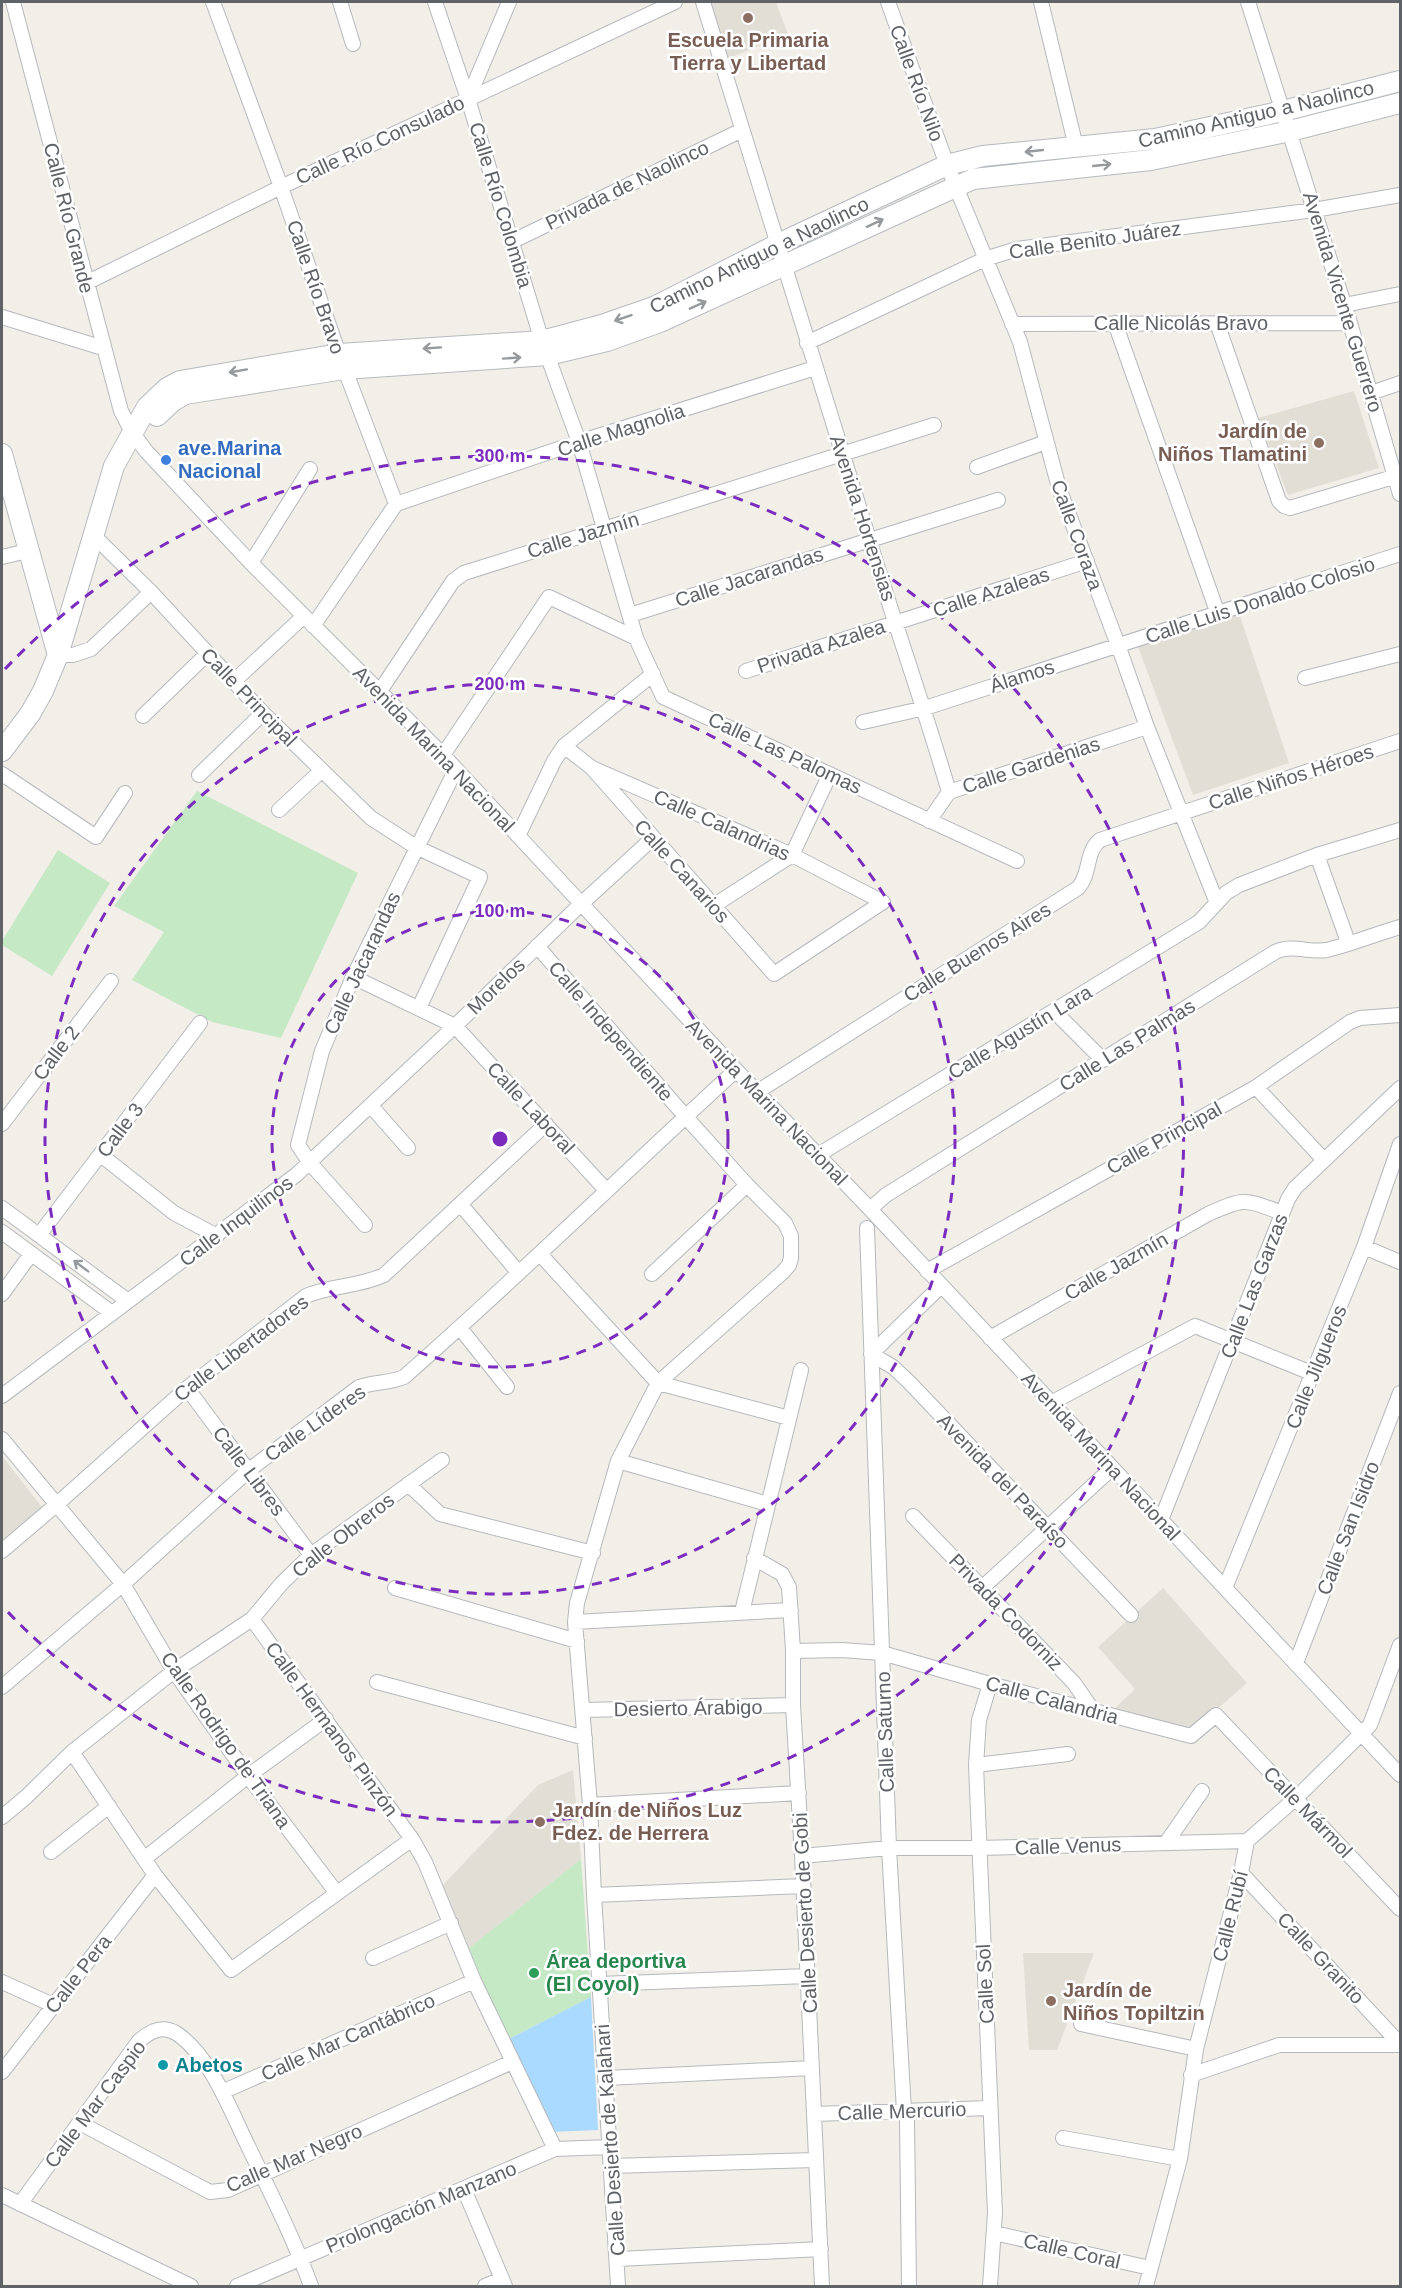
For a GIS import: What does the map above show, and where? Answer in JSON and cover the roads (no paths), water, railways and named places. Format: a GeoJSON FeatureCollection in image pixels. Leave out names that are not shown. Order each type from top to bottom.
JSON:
{"type":"FeatureCollection","features":[{"type":"Feature","properties":{"kind":"main road","name":"Camino Antiguo a Naolinco"},"geometry":{"type":"LineString","coordinates":[[545,348],[654,307],[776,244],[947,165],[983,156],[1155,139],[1283,111],[1401,81]]}},
{"type":"Feature","properties":{"kind":"main road","name":"Camino Antiguo a Naolinco"},"geometry":{"type":"LineString","coordinates":[[2,751],[30,714],[43,691],[58,655],[114,466],[147,407],[167,388],[180,381],[341,362],[545,348],[607,341],[660,322],[973,178],[1151,160],[1290,131],[1401,103]]}},
{"type":"Feature","properties":{"kind":"main road"},"geometry":{"type":"LineString","coordinates":[[2,454],[27,551],[58,655]]}},
{"type":"Feature","properties":{"kind":"street","name":"Calle Río Grande"},"geometry":{"type":"LineString","coordinates":[[13,2],[103,348],[121,411],[132,432]]}},
{"type":"Feature","properties":{"kind":"street","name":"Calle Río Bravo"},"geometry":{"type":"LineString","coordinates":[[213,2],[281,187],[341,362],[396,504]]}},
{"type":"Feature","properties":{"kind":"street"},"geometry":{"type":"LineString","coordinates":[[340,2],[353,44]]}},
{"type":"Feature","properties":{"kind":"street","name":"Calle Río Colombia"},"geometry":{"type":"LineString","coordinates":[[435,2],[468,99],[545,348],[579,442],[605,529]]}},
{"type":"Feature","properties":{"kind":"street"},"geometry":{"type":"LineString","coordinates":[[468,99],[509,2]]}},
{"type":"Feature","properties":{"kind":"street","name":"Calle Río Consulado"},"geometry":{"type":"LineString","coordinates":[[86,284],[281,187],[675,2]]}},
{"type":"Feature","properties":{"kind":"street","name":"Avenida Hortensias"},"geometry":{"type":"LineString","coordinates":[[703,2],[783,267],[868,539],[925,708],[949,792]]}},
{"type":"Feature","properties":{"kind":"street","name":"Calle Río Nilo"},"geometry":{"type":"LineString","coordinates":[[888,2],[947,165]]}},
{"type":"Feature","properties":{"kind":"street"},"geometry":{"type":"LineString","coordinates":[[1041,2],[1076,147]]}},
{"type":"Feature","properties":{"kind":"street","name":"Avenida Vicente Guerrero"},"geometry":{"type":"LineString","coordinates":[[1248,2],[1398,476],[1401,494]]}},
{"type":"Feature","properties":{"kind":"street","name":"Privada de Naolinco"},"geometry":{"type":"LineString","coordinates":[[513,241],[742,130]]}},
{"type":"Feature","properties":{"kind":"street","name":"Calle Coraza"},"geometry":{"type":"LineString","coordinates":[[947,165],[1030,373],[1059,489],[1147,727],[1217,903]]}},
{"type":"Feature","properties":{"kind":"street","name":"Calle Benito Juárez"},"geometry":{"type":"LineString","coordinates":[[807,343],[985,260],[1017,249],[1314,210],[1401,195]]}},
{"type":"Feature","properties":{"kind":"street"},"geometry":{"type":"LineString","coordinates":[[1344,305],[1401,294]]}},
{"type":"Feature","properties":{"kind":"street"},"geometry":{"type":"LineString","coordinates":[[2,317],[103,348]]}},
{"type":"Feature","properties":{"kind":"street","name":"Calle Nicolás Bravo"},"geometry":{"type":"LineString","coordinates":[[1012,324],[1350,322]]}},
{"type":"Feature","properties":{"kind":"street"},"geometry":{"type":"LineString","coordinates":[[1115,323],[1218,614]]}},
{"type":"Feature","properties":{"kind":"street"},"geometry":{"type":"LineString","coordinates":[[1216,323],[1279,501],[1284,507],[1290,508],[1398,476]]}},
{"type":"Feature","properties":{"kind":"street","name":"Calle Magnolia"},"geometry":{"type":"LineString","coordinates":[[396,504],[579,442],[815,368]]}},
{"type":"Feature","properties":{"kind":"street"},"geometry":{"type":"LineString","coordinates":[[1371,393],[1401,383]]}},
{"type":"Feature","properties":{"kind":"street","name":"Calle Jazmín"},"geometry":{"type":"LineString","coordinates":[[380,692],[453,581],[464,573],[934,425]]}},
{"type":"Feature","properties":{"kind":"street","name":"Avenida Marina Nacional"},"geometry":{"type":"LineString","coordinates":[[132,432],[146,451],[251,563],[443,755],[736,1070],[870,1209],[1401,1775]]}},
{"type":"Feature","properties":{"kind":"street"},"geometry":{"type":"LineString","coordinates":[[977,467],[1046,442]]}},
{"type":"Feature","properties":{"kind":"street"},"geometry":{"type":"LineString","coordinates":[[251,563],[310,469]]}},
{"type":"Feature","properties":{"kind":"street","name":"Calle Jacarandas"},"geometry":{"type":"LineString","coordinates":[[630,615],[998,500]]}},
{"type":"Feature","properties":{"kind":"street"},"geometry":{"type":"LineString","coordinates":[[233,682],[308,621],[396,504]]}},
{"type":"Feature","properties":{"kind":"street","name":"Calle Las Palomas"},"geometry":{"type":"LineString","coordinates":[[605,529],[636,638],[663,697],[1017,861]]}},
{"type":"Feature","properties":{"kind":"street","name":"Calle Principal"},"geometry":{"type":"LineString","coordinates":[[93,535],[151,592],[263,714],[370,818],[416,847],[480,877],[419,1008]]}},
{"type":"Feature","properties":{"kind":"street"},"geometry":{"type":"LineString","coordinates":[[2,557],[27,551]]}},
{"type":"Feature","properties":{"kind":"street","name":"Calle Luis Donaldo Colosio"},"geometry":{"type":"LineString","coordinates":[[1118,645],[1401,554]]}},
{"type":"Feature","properties":{"kind":"street","name":"Calle Azaleas"},"geometry":{"type":"LineString","coordinates":[[896,622],[1087,561]]}},
{"type":"Feature","properties":{"kind":"street"},"geometry":{"type":"LineString","coordinates":[[58,655],[73,655],[91,649],[151,592]]}},
{"type":"Feature","properties":{"kind":"street"},"geometry":{"type":"LineString","coordinates":[[443,755],[549,597],[636,638]]}},
{"type":"Feature","properties":{"kind":"street","name":"Privada Azalea"},"geometry":{"type":"LineString","coordinates":[[746,671],[896,622]]}},
{"type":"Feature","properties":{"kind":"street","name":"Álamos"},"geometry":{"type":"LineString","coordinates":[[863,722],[925,708],[1118,645]]}},
{"type":"Feature","properties":{"kind":"street"},"geometry":{"type":"LineString","coordinates":[[142,716],[207,654]]}},
{"type":"Feature","properties":{"kind":"street"},"geometry":{"type":"LineString","coordinates":[[1305,678],[1401,654]]}},
{"type":"Feature","properties":{"kind":"street"},"geometry":{"type":"LineString","coordinates":[[518,836],[554,761],[564,746],[653,674]]}},
{"type":"Feature","properties":{"kind":"street"},"geometry":{"type":"LineString","coordinates":[[199,775],[263,714]]}},
{"type":"Feature","properties":{"kind":"street","name":"Calle Gardenias"},"geometry":{"type":"LineString","coordinates":[[928,821],[949,792],[1147,727]]}},
{"type":"Feature","properties":{"kind":"street","name":"Calle Niños Héroes"},"geometry":{"type":"LineString","coordinates":[[1181,813],[1401,741]]}},
{"type":"Feature","properties":{"kind":"street","name":"Calle Calandrias"},"geometry":{"type":"LineString","coordinates":[[564,746],[592,768],[792,855],[883,902],[774,974]]}},
{"type":"Feature","properties":{"kind":"street","name":"Calle Canarios"},"geometry":{"type":"LineString","coordinates":[[592,768],[774,974]]}},
{"type":"Feature","properties":{"kind":"street","name":"Calle Jacarandas"},"geometry":{"type":"LineString","coordinates":[[310,1163],[298,1145],[322,1051],[353,977],[456,769]]}},
{"type":"Feature","properties":{"kind":"street"},"geometry":{"type":"LineString","coordinates":[[279,810],[321,771]]}},
{"type":"Feature","properties":{"kind":"street"},"geometry":{"type":"LineString","coordinates":[[2,774],[96,837],[125,793]]}},
{"type":"Feature","properties":{"kind":"street"},"geometry":{"type":"LineString","coordinates":[[713,906],[792,855],[830,774]]}},
{"type":"Feature","properties":{"kind":"street","name":"Calle Buenos Aires"},"geometry":{"type":"LineString","coordinates":[[757,1092],[1078,888],[1087,874],[1094,845],[1100,840],[1181,813]]}},
{"type":"Feature","properties":{"kind":"street","name":"Calle Agustín Lara"},"geometry":{"type":"LineString","coordinates":[[818,1155],[1198,922],[1226,893],[1239,885],[1317,855],[1401,830]]}},
{"type":"Feature","properties":{"kind":"street","name":"Morelos"},"geometry":{"type":"LineString","coordinates":[[455,1026],[653,838]]}},
{"type":"Feature","properties":{"kind":"street"},"geometry":{"type":"LineString","coordinates":[[1317,855],[1348,942]]}},
{"type":"Feature","properties":{"kind":"street","name":"Calle Las Palmas"},"geometry":{"type":"LineString","coordinates":[[870,1209],[886,1195],[1284,948],[1318,951],[1401,927]]}},
{"type":"Feature","properties":{"kind":"street","name":"Calle Independiente"},"geometry":{"type":"LineString","coordinates":[[537,946],[685,1116],[790,1229],[791,1258],[789,1265],[658,1383]]}},
{"type":"Feature","properties":{"kind":"street"},"geometry":{"type":"LineString","coordinates":[[353,977],[455,1026]]}},
{"type":"Feature","properties":{"kind":"street","name":"Calle 2"},"geometry":{"type":"LineString","coordinates":[[2,1124],[111,981]]}},
{"type":"Feature","properties":{"kind":"street"},"geometry":{"type":"LineString","coordinates":[[1054,1011],[1103,1060]]}},
{"type":"Feature","properties":{"kind":"street","name":"Calle Principal"},"geometry":{"type":"LineString","coordinates":[[927,1271],[1256,1087],[1350,1022],[1360,1018],[1401,1014]]}},
{"type":"Feature","properties":{"kind":"street","name":"Calle 3"},"geometry":{"type":"LineString","coordinates":[[39,1235],[200,1023]]}},
{"type":"Feature","properties":{"kind":"street","name":"Calle Inquilinos"},"geometry":{"type":"LineString","coordinates":[[2,1396],[217,1236],[310,1163],[455,1026]]}},
{"type":"Feature","properties":{"kind":"street","name":"Calle Laboral"},"geometry":{"type":"LineString","coordinates":[[455,1026],[606,1190]]}},
{"type":"Feature","properties":{"kind":"street","name":"Calle Líderes"},"geometry":{"type":"LineString","coordinates":[[2,1687],[123,1584],[249,1470],[359,1387],[393,1382],[404,1377],[460,1328],[736,1070]]}},
{"type":"Feature","properties":{"kind":"street"},"geometry":{"type":"LineString","coordinates":[[1256,1087],[1324,1160]]}},
{"type":"Feature","properties":{"kind":"street","name":"Calle Las Garzas"},"geometry":{"type":"LineString","coordinates":[[1161,1520],[1282,1213],[1295,1188],[1401,1088]]}},
{"type":"Feature","properties":{"kind":"street"},"geometry":{"type":"LineString","coordinates":[[371,1106],[408,1148]]}},
{"type":"Feature","properties":{"kind":"street","name":"Calle Libertadores"},"geometry":{"type":"LineString","coordinates":[[2,1551],[187,1388],[306,1296],[319,1291],[369,1282],[384,1275],[546,1124]]}},
{"type":"Feature","properties":{"kind":"street","name":"Calle Jilgueros"},"geometry":{"type":"LineString","coordinates":[[1225,1588],[1314,1374],[1364,1247],[1401,1144]]}},
{"type":"Feature","properties":{"kind":"street"},"geometry":{"type":"LineString","coordinates":[[101,1155],[174,1213],[217,1236]]}},
{"type":"Feature","properties":{"kind":"street"},"geometry":{"type":"LineString","coordinates":[[310,1163],[365,1225]]}},
{"type":"Feature","properties":{"kind":"street"},"geometry":{"type":"LineString","coordinates":[[651,1274],[747,1185]]}},
{"type":"Feature","properties":{"kind":"street","name":"Calle Jazmín"},"geometry":{"type":"LineString","coordinates":[[990,1338],[1233,1202],[1244,1200],[1282,1213]]}},
{"type":"Feature","properties":{"kind":"street"},"geometry":{"type":"LineString","coordinates":[[460,1205],[519,1273]]}},
{"type":"Feature","properties":{"kind":"street"},"geometry":{"type":"LineString","coordinates":[[2,1208],[128,1301]]}},
{"type":"Feature","properties":{"kind":"street","name":"Calle Saturno"},"geometry":{"type":"LineString","coordinates":[[867,1228],[889,1848],[905,2115],[909,2286]]}},
{"type":"Feature","properties":{"kind":"street"},"geometry":{"type":"LineString","coordinates":[[2,1232],[112,1313]]}},
{"type":"Feature","properties":{"kind":"street"},"geometry":{"type":"LineString","coordinates":[[1364,1247],[1401,1262]]}},
{"type":"Feature","properties":{"kind":"street"},"geometry":{"type":"LineString","coordinates":[[2,1294],[31,1254]]}},
{"type":"Feature","properties":{"kind":"street"},"geometry":{"type":"LineString","coordinates":[[540,1254],[658,1383],[789,1418]]}},
{"type":"Feature","properties":{"kind":"street"},"geometry":{"type":"LineString","coordinates":[[871,1354],[941,1286]]}},
{"type":"Feature","properties":{"kind":"street"},"geometry":{"type":"LineString","coordinates":[[1052,1403],[1195,1326],[1314,1374]]}},
{"type":"Feature","properties":{"kind":"street"},"geometry":{"type":"LineString","coordinates":[[460,1328],[507,1387]]}},
{"type":"Feature","properties":{"kind":"street","name":"Avenida del Paraíso"},"geometry":{"type":"LineString","coordinates":[[871,1354],[893,1367],[909,1382],[1131,1615]]}},
{"type":"Feature","properties":{"kind":"street"},"geometry":{"type":"LineString","coordinates":[[742,1612],[801,1370]]}},
{"type":"Feature","properties":{"kind":"street","name":"Calle Desierto de Kalahari"},"geometry":{"type":"LineString","coordinates":[[618,2286],[584,1710],[575,1622],[577,1603],[618,1461],[658,1383]]}},
{"type":"Feature","properties":{"kind":"street","name":"Calle Libres"},"geometry":{"type":"LineString","coordinates":[[187,1388],[311,1555]]}},
{"type":"Feature","properties":{"kind":"street","name":"Calle San Isidro"},"geometry":{"type":"LineString","coordinates":[[1296,1663],[1401,1393]]}},
{"type":"Feature","properties":{"kind":"street","name":"Calle Rodrigo de Triana"},"geometry":{"type":"LineString","coordinates":[[2,1439],[123,1584],[174,1671],[248,1776],[336,1892]]}},
{"type":"Feature","properties":{"kind":"street","name":"Calle Obreros"},"geometry":{"type":"LineString","coordinates":[[2,1817],[72,1752],[174,1671],[252,1619],[282,1583],[311,1555],[442,1460]]}},
{"type":"Feature","properties":{"kind":"street"},"geometry":{"type":"LineString","coordinates":[[618,1461],[768,1504]]}},
{"type":"Feature","properties":{"kind":"street"},"geometry":{"type":"LineString","coordinates":[[982,1588],[1112,1468]]}},
{"type":"Feature","properties":{"kind":"street"},"geometry":{"type":"LineString","coordinates":[[408,1484],[440,1514],[593,1553]]}},
{"type":"Feature","properties":{"kind":"street","name":"Privada Codorniz"},"geometry":{"type":"LineString","coordinates":[[913,1516],[1074,1683],[1094,1712]]}},
{"type":"Feature","properties":{"kind":"street","name":"Calle Desierto de Gobi"},"geometry":{"type":"LineString","coordinates":[[754,1558],[782,1574],[789,1587],[822,2286]]}},
{"type":"Feature","properties":{"kind":"street"},"geometry":{"type":"LineString","coordinates":[[395,1588],[577,1641]]}},
{"type":"Feature","properties":{"kind":"street"},"geometry":{"type":"LineString","coordinates":[[575,1622],[791,1610]]}},
{"type":"Feature","properties":{"kind":"street","name":"Calle Hermanos Pinzón"},"geometry":{"type":"LineString","coordinates":[[252,1619],[412,1839]]}},
{"type":"Feature","properties":{"kind":"street"},"geometry":{"type":"LineString","coordinates":[[1247,1841],[1296,1798],[1374,1719],[1401,1645]]}},
{"type":"Feature","properties":{"kind":"street","name":"Calle Calandria"},"geometry":{"type":"LineString","coordinates":[[793,1651],[842,1650],[882,1653],[1094,1712],[1191,1736],[1216,1715]]}},
{"type":"Feature","properties":{"kind":"street"},"geometry":{"type":"LineString","coordinates":[[377,1682],[585,1738]]}},
{"type":"Feature","properties":{"kind":"street","name":"Calle Sol"},"geometry":{"type":"LineString","coordinates":[[990,1684],[979,1720],[976,1765],[994,2233],[990,2286]]}},
{"type":"Feature","properties":{"kind":"street","name":"Desierto Árabigo"},"geometry":{"type":"LineString","coordinates":[[584,1710],[793,1705]]}},
{"type":"Feature","properties":{"kind":"street","name":"Calle Mármol"},"geometry":{"type":"LineString","coordinates":[[1216,1715],[1401,1909]]}},
{"type":"Feature","properties":{"kind":"street"},"geometry":{"type":"LineString","coordinates":[[144,1859],[248,1776],[326,1719]]}},
{"type":"Feature","properties":{"kind":"street"},"geometry":{"type":"LineString","coordinates":[[72,1752],[155,1875],[231,1970],[412,1839],[425,1862],[474,1981],[555,2149]]}},
{"type":"Feature","properties":{"kind":"street"},"geometry":{"type":"LineString","coordinates":[[976,1765],[1068,1754]]}},
{"type":"Feature","properties":{"kind":"street"},"geometry":{"type":"LineString","coordinates":[[1166,1843],[1202,1791]]}},
{"type":"Feature","properties":{"kind":"street"},"geometry":{"type":"LineString","coordinates":[[590,1804],[799,1793]]}},
{"type":"Feature","properties":{"kind":"street"},"geometry":{"type":"LineString","coordinates":[[51,1852],[109,1806]]}},
{"type":"Feature","properties":{"kind":"street","name":"Calle Venus"},"geometry":{"type":"LineString","coordinates":[[802,1856],[889,1848],[1247,1841]]}},
{"type":"Feature","properties":{"kind":"street","name":"Calle Rubí"},"geometry":{"type":"LineString","coordinates":[[1146,2286],[1180,2159],[1196,2049],[1247,1841]]}},
{"type":"Feature","properties":{"kind":"street","name":"Calle Granito"},"geometry":{"type":"LineString","coordinates":[[1241,1872],[1401,2045]]}},
{"type":"Feature","properties":{"kind":"street","name":"Calle Pera"},"geometry":{"type":"LineString","coordinates":[[2,2072],[155,1875]]}},
{"type":"Feature","properties":{"kind":"street"},"geometry":{"type":"LineString","coordinates":[[594,1895],[803,1886]]}},
{"type":"Feature","properties":{"kind":"street"},"geometry":{"type":"LineString","coordinates":[[373,1958],[451,1923]]}},
{"type":"Feature","properties":{"kind":"street"},"geometry":{"type":"LineString","coordinates":[[599,1984],[808,1976]]}},
{"type":"Feature","properties":{"kind":"street","name":"Calle Mar Cantábrico"},"geometry":{"type":"LineString","coordinates":[[222,2092],[474,1981]]}},
{"type":"Feature","properties":{"kind":"street"},"geometry":{"type":"LineString","coordinates":[[2,1982],[53,2005]]}},
{"type":"Feature","properties":{"kind":"street"},"geometry":{"type":"LineString","coordinates":[[1081,2024],[1196,2049]]}},
{"type":"Feature","properties":{"kind":"street","name":"Calle Mar Caspio"},"geometry":{"type":"LineString","coordinates":[[20,2204],[139,2041],[150,2031],[163,2029],[182,2038],[206,2064],[262,2174],[300,2258],[310,2286]]}},
{"type":"Feature","properties":{"kind":"street"},"geometry":{"type":"LineString","coordinates":[[1191,2075],[1279,2045],[1401,2045]]}},
{"type":"Feature","properties":{"kind":"street","name":"Calle Mar Negro"},"geometry":{"type":"LineString","coordinates":[[80,2123],[210,2192],[228,2190],[512,2062]]}},
{"type":"Feature","properties":{"kind":"street"},"geometry":{"type":"LineString","coordinates":[[606,2078],[812,2068]]}},
{"type":"Feature","properties":{"kind":"street","name":"Calle Mercurio"},"geometry":{"type":"LineString","coordinates":[[814,2114],[905,2115],[990,2108]]}},
{"type":"Feature","properties":{"kind":"street"},"geometry":{"type":"LineString","coordinates":[[1063,2138],[1180,2159]]}},
{"type":"Feature","properties":{"kind":"street","name":"Prolongación Manzano"},"geometry":{"type":"LineString","coordinates":[[237,2286],[555,2149],[610,2147]]}},
{"type":"Feature","properties":{"kind":"street"},"geometry":{"type":"LineString","coordinates":[[612,2166],[816,2160]]}},
{"type":"Feature","properties":{"kind":"street"},"geometry":{"type":"LineString","coordinates":[[464,2189],[504,2283],[484,2286]]}},
{"type":"Feature","properties":{"kind":"street"},"geometry":{"type":"LineString","coordinates":[[2,2195],[191,2286]]}},
{"type":"Feature","properties":{"kind":"street","name":"Calle Coral"},"geometry":{"type":"LineString","coordinates":[[994,2233],[1150,2268]]}},
{"type":"Feature","properties":{"kind":"street"},"geometry":{"type":"LineString","coordinates":[[618,2259],[821,2249]]}},
{"type":"Feature","properties":{"kind":"water"},"geometry":{"type":"Polygon","coordinates":[[[591,1997],[598,2130],[550,2132],[507,2040],[591,1997]]]}},
{"type":"Feature","properties":{"kind":"place","name":"Escuela Primaria Tierra y Libertad"},"geometry":{"type":"Point","coordinates":[748,18]}},
{"type":"Feature","properties":{"kind":"place","name":"Jardín de Niños Tlamatini"},"geometry":{"type":"Point","coordinates":[1319,443]}},
{"type":"Feature","properties":{"kind":"place","name":"ave.Marina Nacional"},"geometry":{"type":"Point","coordinates":[166,460]}},
{"type":"Feature","properties":{"kind":"place","name":"Jardín de Niños Luz Fdez. de Herrera"},"geometry":{"type":"Point","coordinates":[540,1822]}},
{"type":"Feature","properties":{"kind":"place","name":"Área deportiva (El Coyol)"},"geometry":{"type":"Point","coordinates":[534,1973]}},
{"type":"Feature","properties":{"kind":"place","name":"Jardín de Niños Topiltzin"},"geometry":{"type":"Point","coordinates":[1051,2001]}},
{"type":"Feature","properties":{"kind":"place","name":"Abetos"},"geometry":{"type":"Point","coordinates":[163,2065]}}]}
